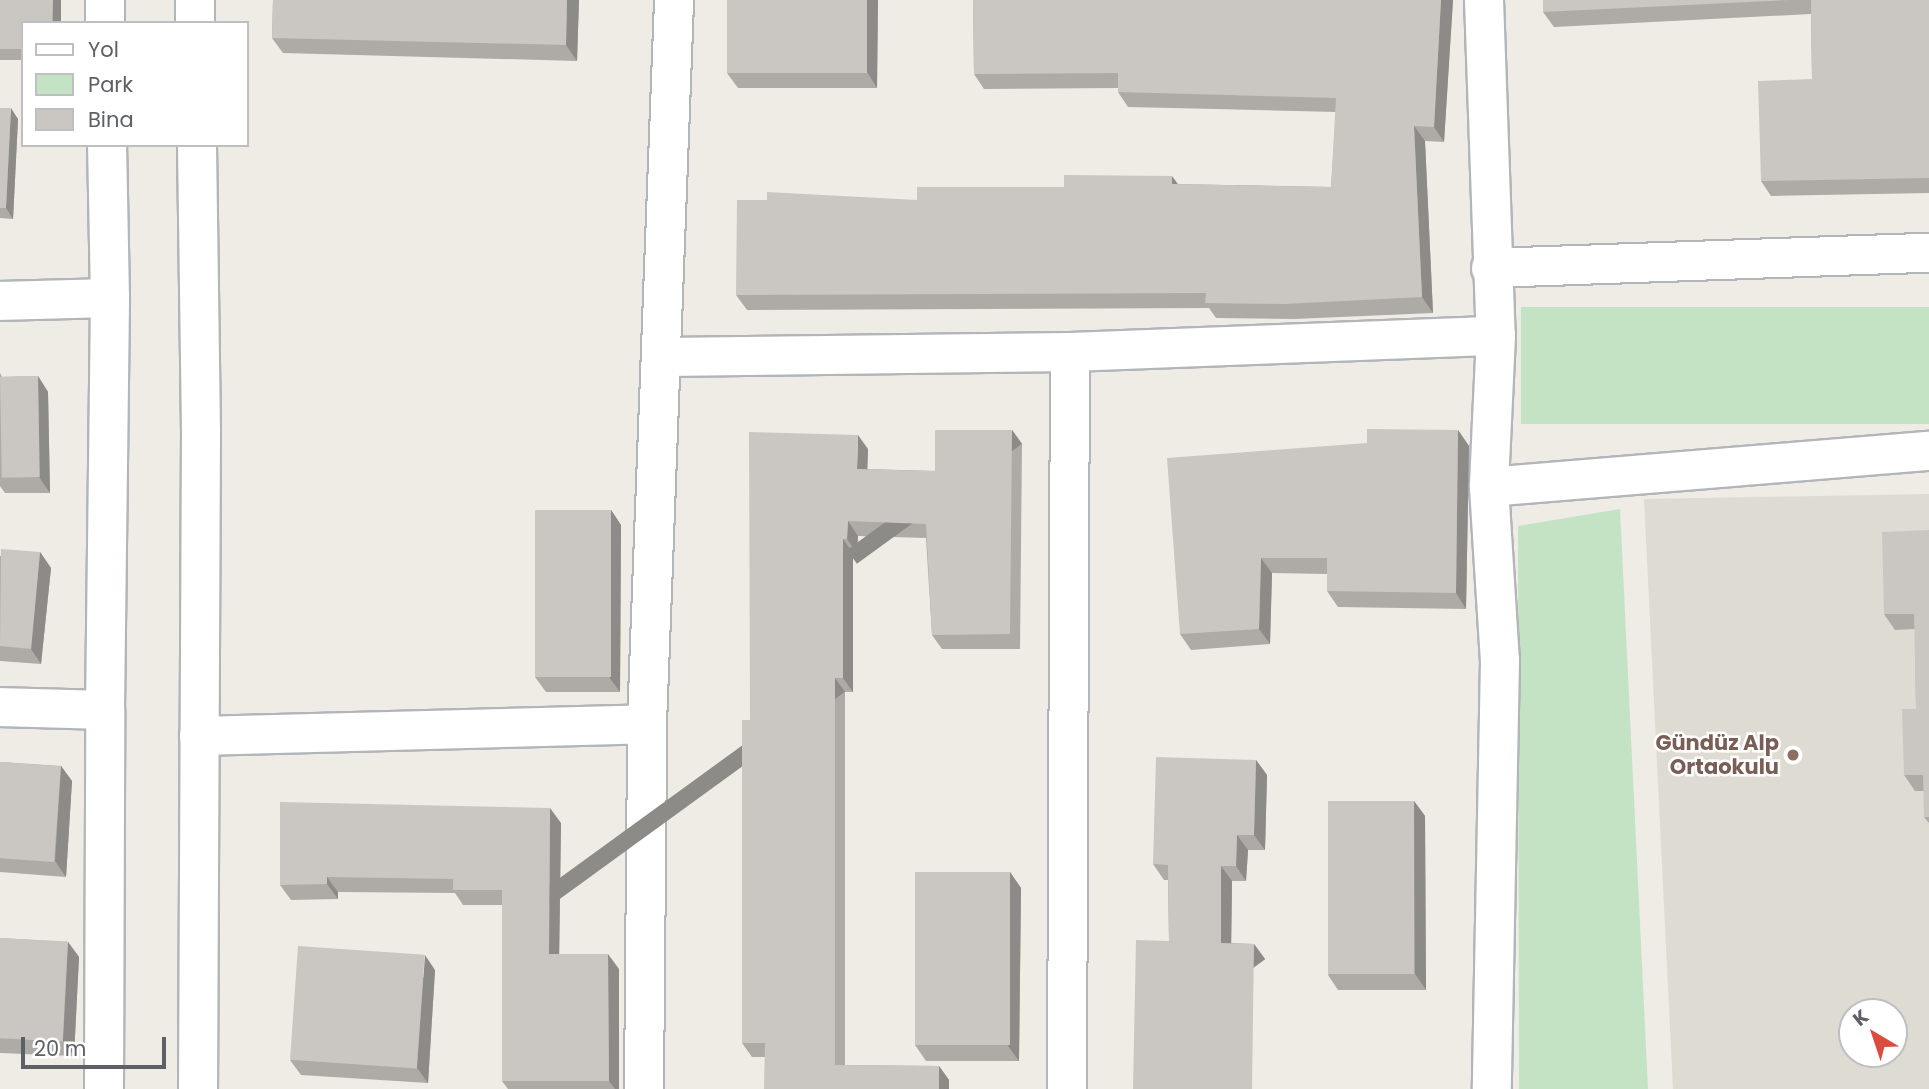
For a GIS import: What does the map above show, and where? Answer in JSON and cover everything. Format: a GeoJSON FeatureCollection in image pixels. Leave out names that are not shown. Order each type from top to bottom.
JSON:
{"type":"FeatureCollection","features":[{"type":"Feature","properties":{"kind":"street"},"geometry":{"type":"LineString","coordinates":[[105,0],[106,21]]}},
{"type":"Feature","properties":{"kind":"street"},"geometry":{"type":"LineString","coordinates":[[195,0],[195,21]]}},
{"type":"Feature","properties":{"kind":"street"},"geometry":{"type":"LineString","coordinates":[[644,1089],[647,724],[664,357],[674,0]]}},
{"type":"Feature","properties":{"kind":"street"},"geometry":{"type":"LineString","coordinates":[[1484,0],[1491,268],[1496,336],[1489,487],[1500,660],[1492,1089]]}},
{"type":"Feature","properties":{"kind":"street"},"geometry":{"type":"LineString","coordinates":[[104,1089],[110,298],[107,147]]}},
{"type":"Feature","properties":{"kind":"street"},"geometry":{"type":"LineString","coordinates":[[197,147],[198,1089]]}},
{"type":"Feature","properties":{"kind":"street"},"geometry":{"type":"LineString","coordinates":[[1491,268],[1929,253]]}},
{"type":"Feature","properties":{"kind":"street"},"geometry":{"type":"LineString","coordinates":[[0,301],[110,298]]}},
{"type":"Feature","properties":{"kind":"street"},"geometry":{"type":"LineString","coordinates":[[664,357],[1070,352],[1496,336]]}},
{"type":"Feature","properties":{"kind":"street"},"geometry":{"type":"LineString","coordinates":[[1067,1089],[1070,352]]}},
{"type":"Feature","properties":{"kind":"street"},"geometry":{"type":"LineString","coordinates":[[1489,487],[1929,451]]}},
{"type":"Feature","properties":{"kind":"street"},"geometry":{"type":"LineString","coordinates":[[0,707],[105,710]]}},
{"type":"Feature","properties":{"kind":"street"},"geometry":{"type":"LineString","coordinates":[[199,736],[647,724]]}},
{"type":"Feature","properties":{"kind":"shaded area","name":"Gündüz Alp Ortaokulu"},"geometry":{"type":"Polygon","coordinates":[[[1929,494],[1929,1089],[1673,1089],[1644,499],[1929,494]]]}},
{"type":"Feature","properties":{"kind":"green space"},"geometry":{"type":"Polygon","coordinates":[[[1521,307],[1929,307],[1929,424],[1521,424],[1521,307]]]}},
{"type":"Feature","properties":{"kind":"green space"},"geometry":{"type":"Polygon","coordinates":[[[1620,509],[1648,1089],[1519,1089],[1518,526],[1620,509]]]}},
{"type":"Feature","properties":{"kind":"building"},"geometry":{"type":"Polygon","coordinates":[[[0,0],[53,0],[52,21],[21,21],[21,49],[0,49],[0,0]]]}},
{"type":"Feature","properties":{"kind":"building"},"geometry":{"type":"Polygon","coordinates":[[[273,0],[567,0],[566,45],[272,38],[273,0]]]}},
{"type":"Feature","properties":{"kind":"building"},"geometry":{"type":"Polygon","coordinates":[[[727,0],[867,0],[867,73],[727,73],[727,0]]]}},
{"type":"Feature","properties":{"kind":"building"},"geometry":{"type":"Polygon","coordinates":[[[973,0],[1441,0],[1434,127],[1414,126],[1422,297],[1284,304],[1205,303],[1206,293],[736,295],[737,200],[767,200],[767,192],[917,200],[917,187],[1064,187],[1064,175],[1172,176],[1172,184],[1331,187],[1336,98],[1118,92],[1118,73],[974,74],[973,0]]]}},
{"type":"Feature","properties":{"kind":"building"},"geometry":{"type":"Polygon","coordinates":[[[1543,0],[1789,0],[1543,12],[1543,0]]]}},
{"type":"Feature","properties":{"kind":"building"},"geometry":{"type":"Polygon","coordinates":[[[1811,0],[1929,0],[1929,178],[1761,181],[1758,81],[1812,79],[1811,0]]]}},
{"type":"Feature","properties":{"kind":"building"},"geometry":{"type":"Polygon","coordinates":[[[0,108],[11,108],[6,208],[0,208],[0,108]]]}},
{"type":"Feature","properties":{"kind":"building"},"geometry":{"type":"Polygon","coordinates":[[[38,376],[40,477],[2,478],[0,377],[38,376]]]}},
{"type":"Feature","properties":{"kind":"building"},"geometry":{"type":"Polygon","coordinates":[[[1367,429],[1458,430],[1456,593],[1327,591],[1327,558],[1261,558],[1259,629],[1180,634],[1167,458],[1367,443],[1367,429]]]}},
{"type":"Feature","properties":{"kind":"building"},"geometry":{"type":"Polygon","coordinates":[[[935,430],[1012,430],[1010,634],[932,635],[926,524],[848,521],[847,539],[843,539],[843,678],[835,678],[835,1065],[939,1066],[939,1089],[764,1089],[765,1043],[742,1043],[742,720],[750,720],[749,432],[858,435],[857,469],[935,471],[935,430]]]}},
{"type":"Feature","properties":{"kind":"building"},"geometry":{"type":"Polygon","coordinates":[[[535,510],[611,510],[611,677],[535,677],[535,510]]]}},
{"type":"Feature","properties":{"kind":"building"},"geometry":{"type":"Polygon","coordinates":[[[1929,530],[1929,817],[1924,817],[1923,775],[1904,775],[1902,709],[1916,709],[1914,614],[1884,614],[1882,532],[1929,530]]]}},
{"type":"Feature","properties":{"kind":"building"},"geometry":{"type":"Polygon","coordinates":[[[1,549],[40,552],[31,649],[0,646],[1,549]]]}},
{"type":"Feature","properties":{"kind":"building"},"geometry":{"type":"Polygon","coordinates":[[[1156,757],[1256,760],[1254,835],[1237,835],[1236,866],[1221,866],[1221,943],[1254,944],[1252,1089],[1133,1089],[1136,940],[1169,941],[1168,865],[1153,864],[1156,757]]]}},
{"type":"Feature","properties":{"kind":"building"},"geometry":{"type":"Polygon","coordinates":[[[0,762],[61,766],[54,862],[0,858],[0,762]]]}},
{"type":"Feature","properties":{"kind":"building"},"geometry":{"type":"Polygon","coordinates":[[[1328,801],[1414,801],[1414,974],[1328,974],[1328,801]]]}},
{"type":"Feature","properties":{"kind":"building"},"geometry":{"type":"Polygon","coordinates":[[[280,802],[550,808],[549,954],[608,954],[609,1081],[502,1081],[502,890],[453,890],[453,879],[327,877],[327,884],[280,885],[280,802]]]}},
{"type":"Feature","properties":{"kind":"building"},"geometry":{"type":"Polygon","coordinates":[[[915,872],[1010,872],[1010,1045],[915,1045],[915,872]]]}},
{"type":"Feature","properties":{"kind":"building"},"geometry":{"type":"Polygon","coordinates":[[[0,938],[68,942],[63,1041],[0,1038],[0,938]]]}},
{"type":"Feature","properties":{"kind":"building"},"geometry":{"type":"Polygon","coordinates":[[[298,946],[425,955],[417,1069],[290,1060],[298,946]]]}},
{"type":"Feature","properties":{"kind":"place","name":"Gündüz Alp Ortaokulu"},"geometry":{"type":"Point","coordinates":[1793,755]}}]}
